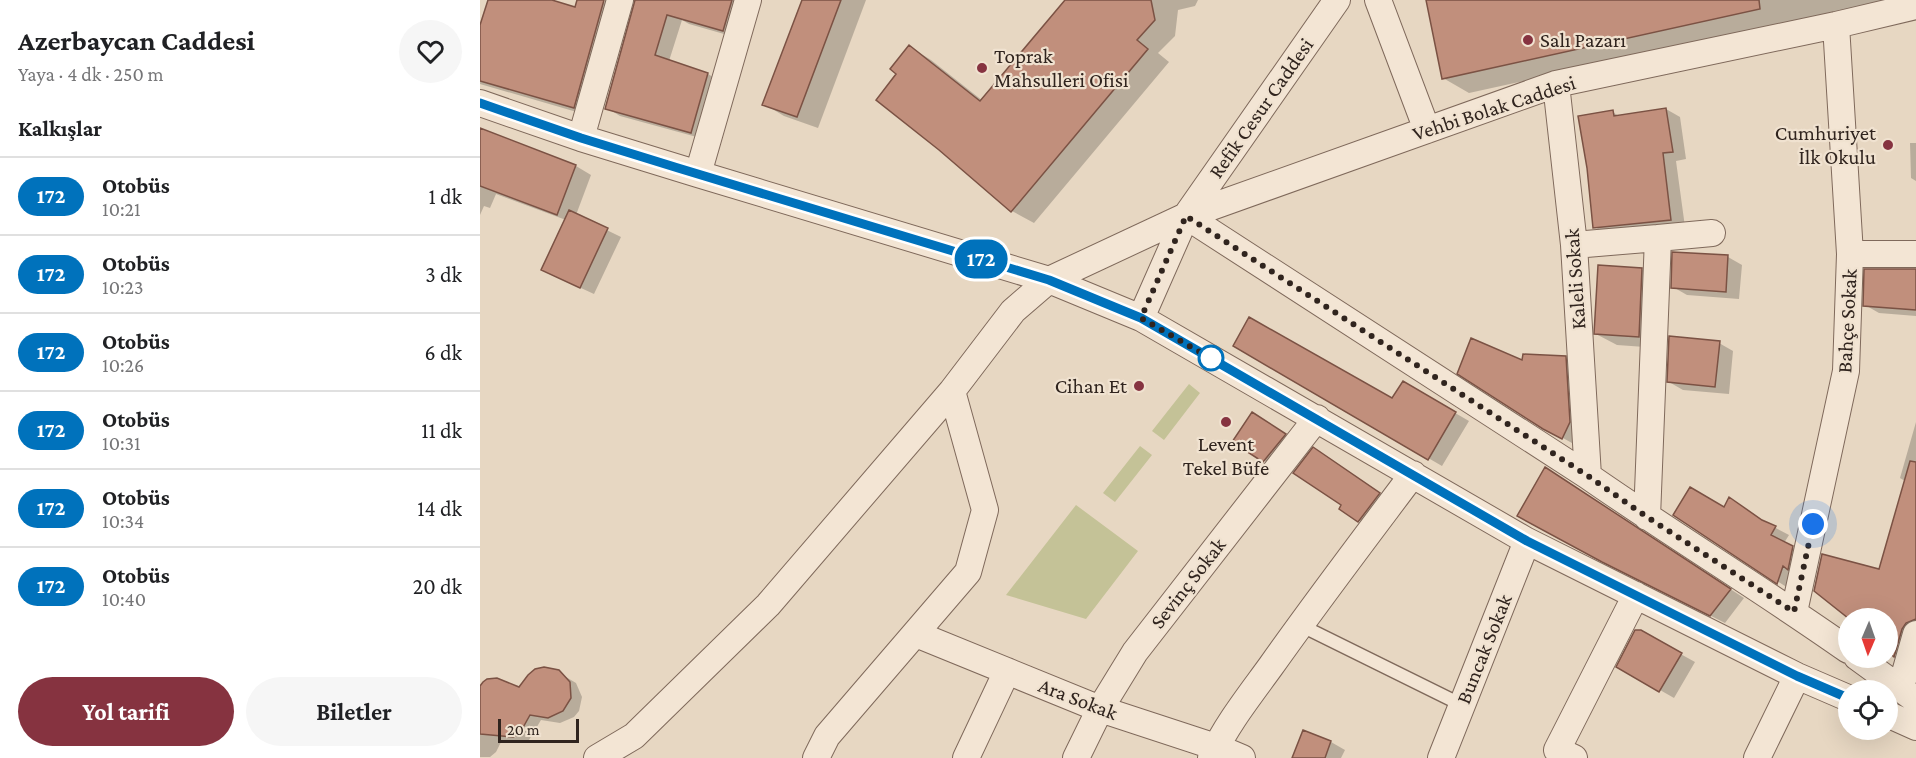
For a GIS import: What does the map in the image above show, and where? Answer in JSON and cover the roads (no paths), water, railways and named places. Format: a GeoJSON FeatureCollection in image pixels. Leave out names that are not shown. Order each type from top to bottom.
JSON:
{"type":"FeatureCollection","features":[{"type":"Feature","properties":{"kind":"street"},"geometry":{"type":"LineString","coordinates":[[581,138],[620,0]]}},
{"type":"Feature","properties":{"kind":"street"},"geometry":{"type":"LineString","coordinates":[[698,174],[748,0]]}},
{"type":"Feature","properties":{"kind":"street","name":"Refik Cesur Caddesi"},"geometry":{"type":"LineString","coordinates":[[1141,318],[1186,216],[1337,0]]}},
{"type":"Feature","properties":{"kind":"street"},"geometry":{"type":"LineString","coordinates":[[1378,0],[1427,130]]}},
{"type":"Feature","properties":{"kind":"street","name":"Vehbi Bolak Caddesi"},"geometry":{"type":"LineString","coordinates":[[597,758],[634,736],[768,605],[952,391],[1013,311],[1049,280],[1186,216],[1556,84],[1916,6]]}},
{"type":"Feature","properties":{"kind":"street","name":"Bahçe Sokak"},"geometry":{"type":"LineString","coordinates":[[1794,612],[1846,371],[1850,254],[1836,25]]}},
{"type":"Feature","properties":{"kind":"street","name":"Kaleli Sokak"},"geometry":{"type":"LineString","coordinates":[[1556,84],[1574,246],[1588,476]]}},
{"type":"Feature","properties":{"kind":"street"},"geometry":{"type":"LineString","coordinates":[[480,103],[581,138],[1049,280],[1141,318],[1527,541],[1797,676],[1838,694]]}},
{"type":"Feature","properties":{"kind":"street"},"geometry":{"type":"LineString","coordinates":[[1186,216],[1588,476],[1838,643]]}},
{"type":"Feature","properties":{"kind":"street"},"geometry":{"type":"LineString","coordinates":[[1574,246],[1712,233]]}},
{"type":"Feature","properties":{"kind":"street"},"geometry":{"type":"LineString","coordinates":[[1647,517],[1658,238]]}},
{"type":"Feature","properties":{"kind":"street"},"geometry":{"type":"LineString","coordinates":[[1850,254],[1916,254]]}},
{"type":"Feature","properties":{"kind":"street"},"geometry":{"type":"LineString","coordinates":[[816,758],[827,736],[968,572],[985,510],[952,391]]}},
{"type":"Feature","properties":{"kind":"street","name":"Sevinç Sokak"},"geometry":{"type":"LineString","coordinates":[[1076,758],[1100,709],[1135,652],[1317,418]]}},
{"type":"Feature","properties":{"kind":"street"},"geometry":{"type":"LineString","coordinates":[[1213,753],[1300,625],[1413,474]]}},
{"type":"Feature","properties":{"kind":"street","name":"Buncak Sokak"},"geometry":{"type":"LineString","coordinates":[[1441,758],[1527,541]]}},
{"type":"Feature","properties":{"kind":"street"},"geometry":{"type":"LineString","coordinates":[[1566,754],[1636,595]]}},
{"type":"Feature","properties":{"kind":"street","name":"Ara Sokak"},"geometry":{"type":"LineString","coordinates":[[916,634],[1213,753],[1242,758]]}},
{"type":"Feature","properties":{"kind":"street"},"geometry":{"type":"LineString","coordinates":[[1872,668],[1908,694],[1916,634]]}},
{"type":"Feature","properties":{"kind":"street"},"geometry":{"type":"LineString","coordinates":[[966,758],[1007,671]]}},
{"type":"Feature","properties":{"kind":"street"},"geometry":{"type":"LineString","coordinates":[[1757,758],[1797,676]]}},
{"type":"Feature","properties":{"kind":"street"},"geometry":{"type":"LineString","coordinates":[[1898,719],[1916,727]]}},
{"type":"Feature","properties":{"kind":"lane"},"geometry":{"type":"LineString","coordinates":[[1300,625],[1462,705]]}},
{"type":"Feature","properties":{"kind":"place","name":"Salı Pazarı"},"geometry":{"type":"Point","coordinates":[1528,40]}},
{"type":"Feature","properties":{"kind":"place","name":"Toprak Mahsulleri Ofisi"},"geometry":{"type":"Point","coordinates":[982,68]}},
{"type":"Feature","properties":{"kind":"place","name":"Cumhuriyet İlk Okulu"},"geometry":{"type":"Point","coordinates":[1888,145]}},
{"type":"Feature","properties":{"kind":"place","name":"Cihan Et"},"geometry":{"type":"Point","coordinates":[1139,386]}},
{"type":"Feature","properties":{"kind":"place","name":"Levent Tekel Büfe"},"geometry":{"type":"Point","coordinates":[1226,422]}}]}
